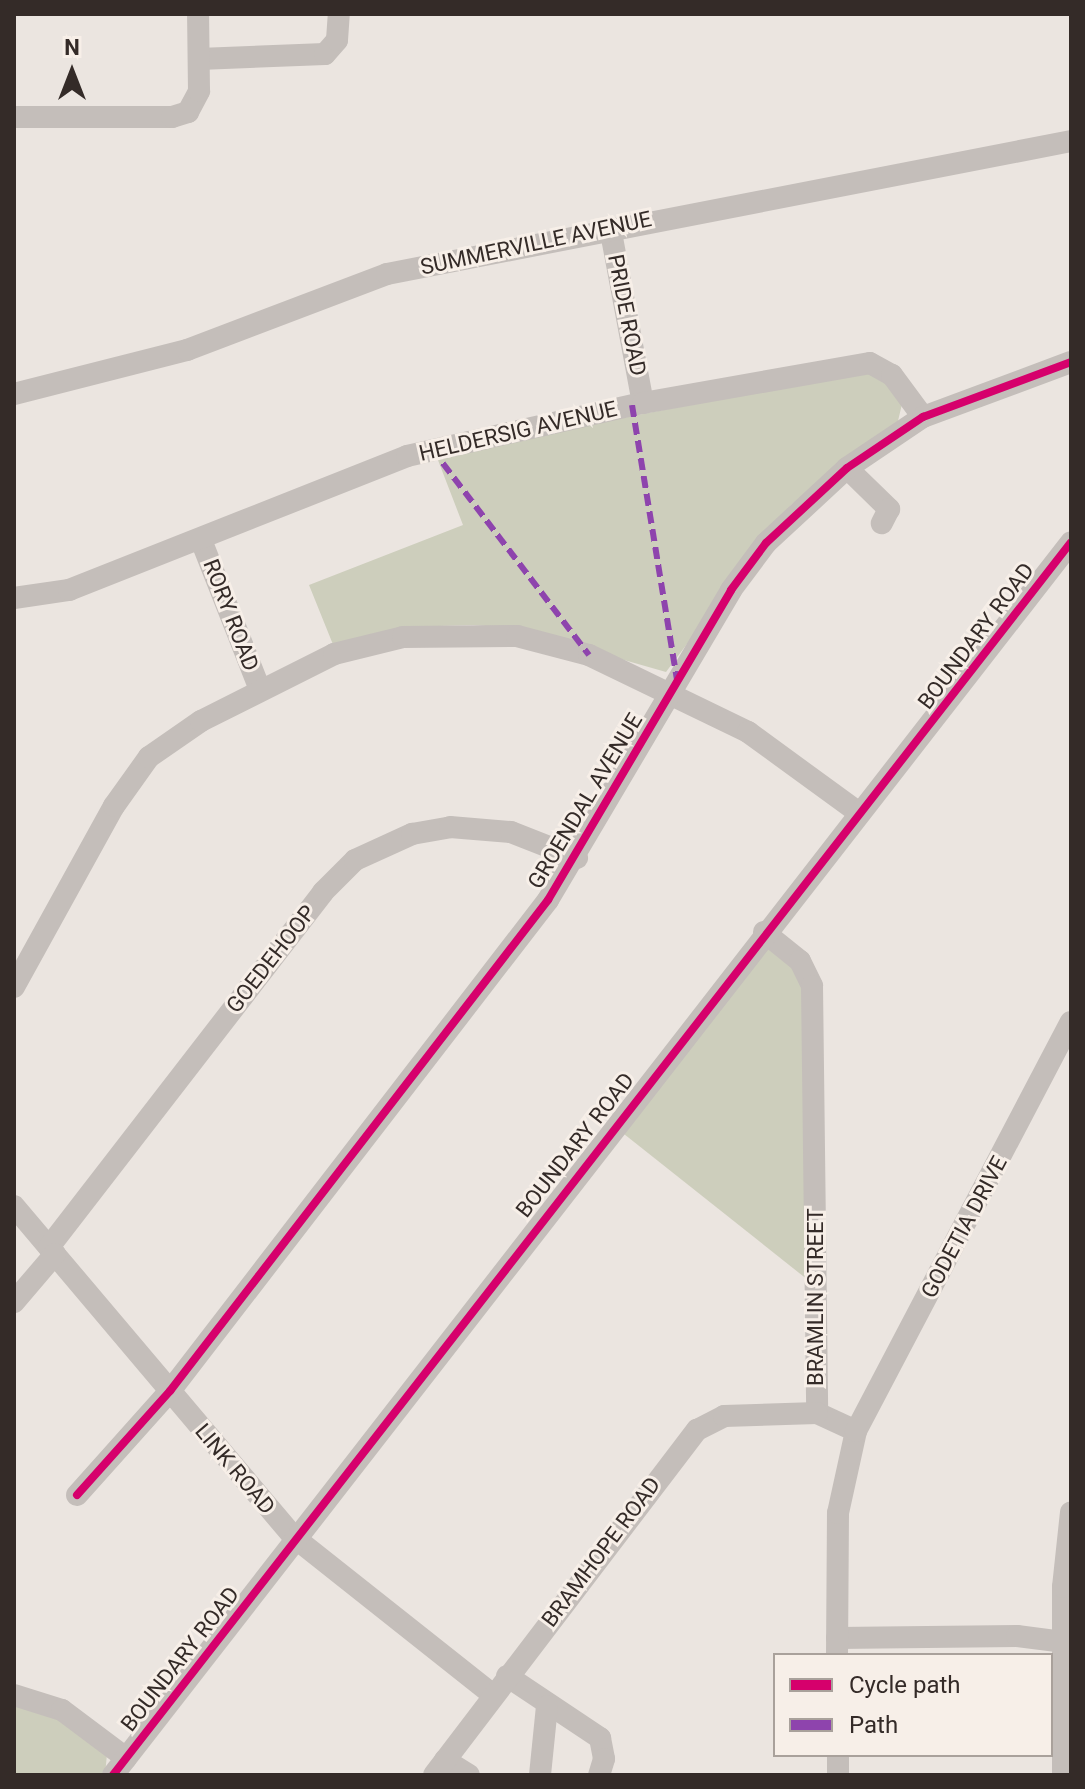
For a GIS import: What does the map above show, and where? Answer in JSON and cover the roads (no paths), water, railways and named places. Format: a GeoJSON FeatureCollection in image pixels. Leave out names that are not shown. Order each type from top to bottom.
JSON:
{"type":"FeatureCollection","features":[{"type":"Feature","properties":{"kind":"street"},"geometry":{"type":"LineString","coordinates":[[14,117],[181,115],[198,97],[198,14]]}},
{"type":"Feature","properties":{"kind":"street"},"geometry":{"type":"LineString","coordinates":[[199,59],[325,54],[337,40],[339,14]]}},
{"type":"Feature","properties":{"kind":"street","name":"SUMMERVILLE AVENUE"},"geometry":{"type":"LineString","coordinates":[[14,394],[187,350],[387,274],[610,227],[1071,141]]}},
{"type":"Feature","properties":{"kind":"street","name":"PRIDE ROAD"},"geometry":{"type":"LineString","coordinates":[[610,227],[643,403]]}},
{"type":"Feature","properties":{"kind":"street","name":"GROENDAL AVENUE"},"geometry":{"type":"LineString","coordinates":[[77,1495],[170,1391],[577,858],[671,691],[749,563],[801,505],[847,468],[923,417],[1071,362]]}},
{"type":"Feature","properties":{"kind":"street","name":"HELDERSIG AVENUE"},"geometry":{"type":"LineString","coordinates":[[14,598],[69,590],[407,456],[643,403],[870,363],[892,375],[923,417]]}},
{"type":"Feature","properties":{"kind":"street"},"geometry":{"type":"LineString","coordinates":[[847,468],[889,509],[882,523]]}},
{"type":"Feature","properties":{"kind":"street","name":"RORY ROAD"},"geometry":{"type":"LineString","coordinates":[[201,540],[260,690]]}},
{"type":"Feature","properties":{"kind":"street","name":"BOUNDARY ROAD"},"geometry":{"type":"LineString","coordinates":[[120,1767],[764,932],[1071,542]]}},
{"type":"Feature","properties":{"kind":"street"},"geometry":{"type":"LineString","coordinates":[[14,987],[130,779],[171,739],[334,654],[403,637],[455,633],[517,636],[569,648],[671,691],[748,732],[859,813]]}},
{"type":"Feature","properties":{"kind":"street","name":"GOEDEHOOP"},"geometry":{"type":"LineString","coordinates":[[14,1302],[323,892],[355,860],[412,834],[450,827],[511,832],[577,858]]}},
{"type":"Feature","properties":{"kind":"street","name":"BRAMLIN STREET"},"geometry":{"type":"LineString","coordinates":[[764,932],[800,961],[813,1000],[817,1413],[856,1431]]}},
{"type":"Feature","properties":{"kind":"street","name":"GODETIA DRIVE"},"geometry":{"type":"LineString","coordinates":[[856,1431],[1071,1022]]}},
{"type":"Feature","properties":{"kind":"street","name":"LINK ROAD"},"geometry":{"type":"LineString","coordinates":[[14,1206],[295,1538],[493,1695]]}},
{"type":"Feature","properties":{"kind":"street","name":"BRAMHOPE ROAD"},"geometry":{"type":"LineString","coordinates":[[440,1768],[697,1430],[724,1416],[817,1413]]}},
{"type":"Feature","properties":{"kind":"street"},"geometry":{"type":"LineString","coordinates":[[856,1431],[839,1501],[837,1647],[1066,1641]]}},
{"type":"Feature","properties":{"kind":"street"},"geometry":{"type":"LineString","coordinates":[[1063,1775],[1071,1512]]}},
{"type":"Feature","properties":{"kind":"street"},"geometry":{"type":"LineString","coordinates":[[507,1676],[547,1706],[578,1719],[600,1738],[604,1759],[599,1775]]}},
{"type":"Feature","properties":{"kind":"street"},"geometry":{"type":"LineString","coordinates":[[14,1695],[62,1710],[120,1767]]}},
{"type":"Feature","properties":{"kind":"street"},"geometry":{"type":"LineString","coordinates":[[540,1775],[547,1706]]}},
{"type":"Feature","properties":{"kind":"street"},"geometry":{"type":"LineString","coordinates":[[440,1768],[469,1775]]}}]}
